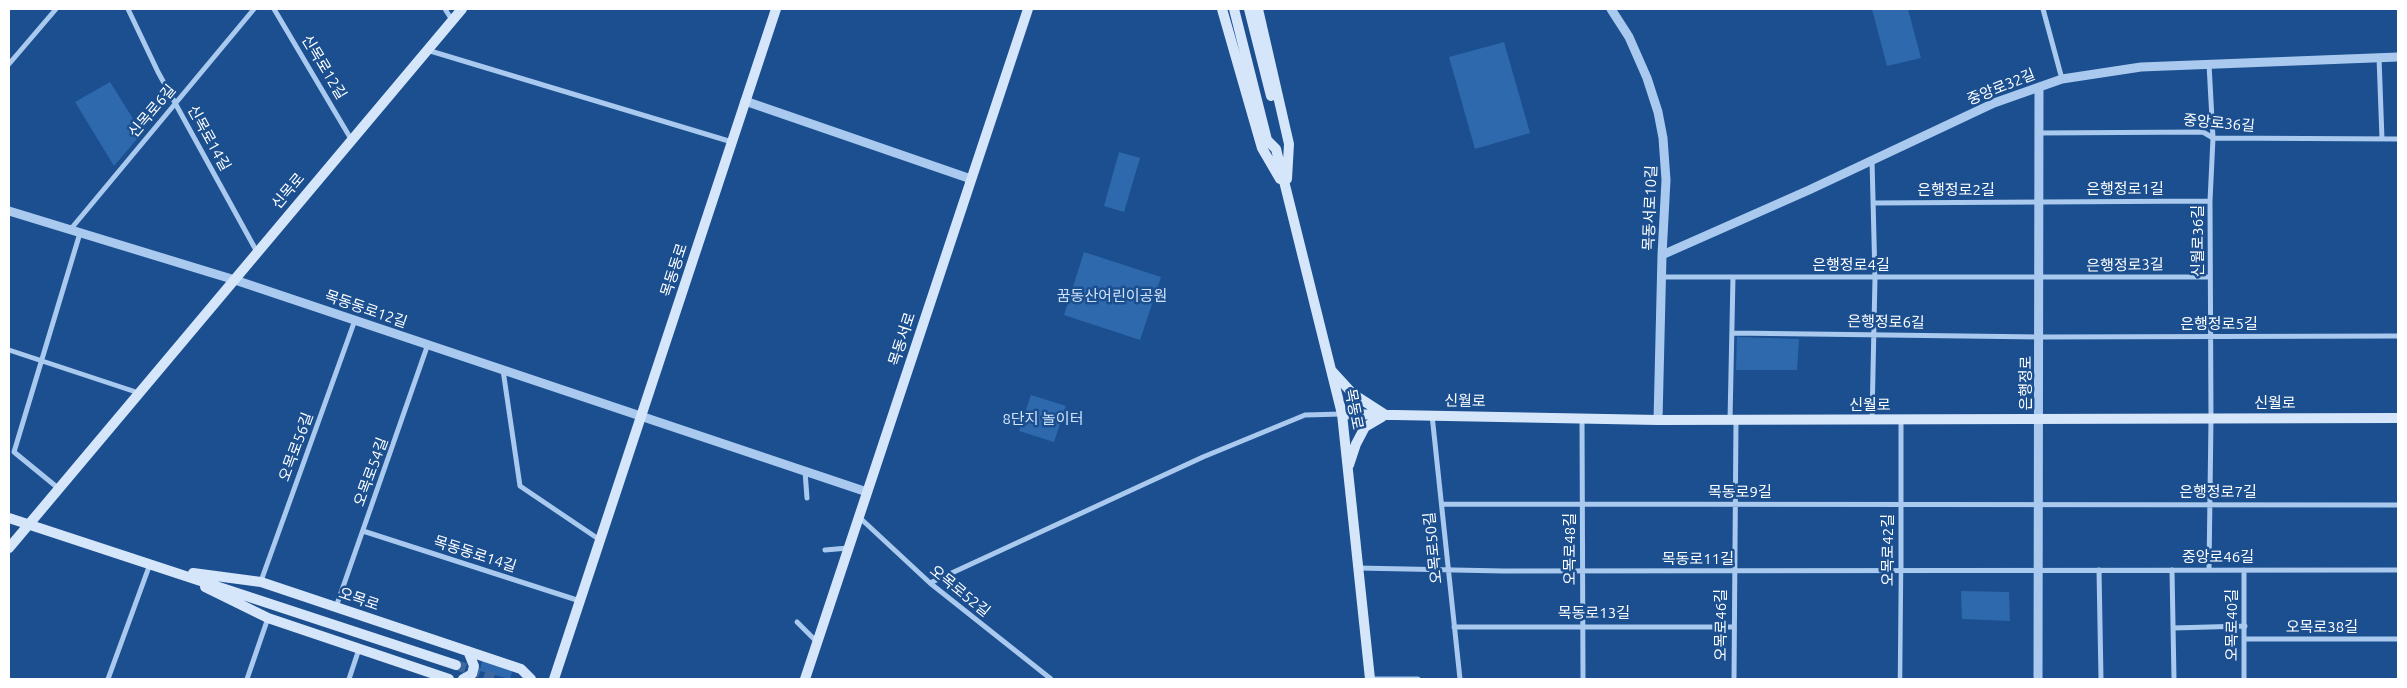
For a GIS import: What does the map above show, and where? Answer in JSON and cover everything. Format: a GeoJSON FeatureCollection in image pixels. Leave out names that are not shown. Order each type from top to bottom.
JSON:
{"type":"FeatureCollection","features":[{"type":"Feature","properties":{"kind":"main road","name":"신목로"},"geometry":{"type":"LineString","coordinates":[[9,548],[462,9]]}},
{"type":"Feature","properties":{"kind":"main road","name":"목동동로"},"geometry":{"type":"LineString","coordinates":[[554,679],[776,9]]}},
{"type":"Feature","properties":{"kind":"main road","name":"목동서로"},"geometry":{"type":"LineString","coordinates":[[805,679],[1028,9]]}},
{"type":"Feature","properties":{"kind":"main road"},"geometry":{"type":"LineString","coordinates":[[1222,9],[1262,148],[1286,190]]}},
{"type":"Feature","properties":{"kind":"main road","name":"목동로"},"geometry":{"type":"LineString","coordinates":[[1234,9],[1267,140],[1276,150],[1342,414],[1370,679]]}},
{"type":"Feature","properties":{"kind":"main road","name":"목동로"},"geometry":{"type":"LineString","coordinates":[[1249,9],[1281,136],[1276,150]]}},
{"type":"Feature","properties":{"kind":"main road"},"geometry":{"type":"LineString","coordinates":[[1258,9],[1288,144],[1286,190]]}},
{"type":"Feature","properties":{"kind":"main road"},"geometry":{"type":"LineString","coordinates":[[1330,368],[1355,395],[1387,415]]}},
{"type":"Feature","properties":{"kind":"main road","name":"신월로"},"geometry":{"type":"LineString","coordinates":[[1342,414],[1658,420],[2398,418]]}},
{"type":"Feature","properties":{"kind":"main road"},"geometry":{"type":"LineString","coordinates":[[1348,468],[1356,444],[1366,427],[1372,421],[1387,415]]}},
{"type":"Feature","properties":{"kind":"main road","name":"오목로"},"geometry":{"type":"LineString","coordinates":[[9,518],[456,665]]}},
{"type":"Feature","properties":{"kind":"main road","name":"오목로"},"geometry":{"type":"LineString","coordinates":[[170,570],[261,582],[521,669],[531,679]]}},
{"type":"Feature","properties":{"kind":"main road","name":"오목로"},"geometry":{"type":"LineString","coordinates":[[170,570],[268,618],[449,679]]}},
{"type":"Feature","properties":{"kind":"main road"},"geometry":{"type":"LineString","coordinates":[[463,679],[472,674],[474,666],[468,651]]}},
{"type":"Feature","properties":{"kind":"street"},"geometry":{"type":"LineString","coordinates":[[9,64],[56,9]]}},
{"type":"Feature","properties":{"kind":"street","name":"신목로14길"},"geometry":{"type":"LineString","coordinates":[[128,9],[175,103],[257,252]]}},
{"type":"Feature","properties":{"kind":"street","name":"신목로6길"},"geometry":{"type":"LineString","coordinates":[[70,230],[254,9]]}},
{"type":"Feature","properties":{"kind":"street","name":"신목로12길"},"geometry":{"type":"LineString","coordinates":[[274,9],[351,139]]}},
{"type":"Feature","properties":{"kind":"street"},"geometry":{"type":"LineString","coordinates":[[445,9],[452,20]]}},
{"type":"Feature","properties":{"kind":"street","name":"목동서로10길"},"geometry":{"type":"LineString","coordinates":[[1611,9],[1629,37],[1658,112],[1663,138],[1666,180],[1658,420]]}},
{"type":"Feature","properties":{"kind":"street"},"geometry":{"type":"LineString","coordinates":[[2043,9],[2062,79]]}},
{"type":"Feature","properties":{"kind":"street"},"geometry":{"type":"LineString","coordinates":[[427,50],[732,142]]}},
{"type":"Feature","properties":{"kind":"street","name":"중앙로32길"},"geometry":{"type":"LineString","coordinates":[[1662,255],[1994,103],[2062,79],[2141,67],[2398,56]]}},
{"type":"Feature","properties":{"kind":"street"},"geometry":{"type":"LineString","coordinates":[[2379,57],[2382,139]]}},
{"type":"Feature","properties":{"kind":"street","name":"신월로36길"},"geometry":{"type":"LineString","coordinates":[[2209,64],[2213,138],[2210,201],[2211,419],[2209,570]]}},
{"type":"Feature","properties":{"kind":"street","name":"은행정로"},"geometry":{"type":"LineString","coordinates":[[2038,679],[2040,420],[2039,87]]}},
{"type":"Feature","properties":{"kind":"street"},"geometry":{"type":"LineString","coordinates":[[745,101],[971,179]]}},
{"type":"Feature","properties":{"kind":"street","name":"중앙로36길"},"geometry":{"type":"LineString","coordinates":[[2038,133],[2203,132],[2213,138],[2398,139]]}},
{"type":"Feature","properties":{"kind":"street"},"geometry":{"type":"LineString","coordinates":[[1872,160],[1875,278],[1872,420]]}},
{"type":"Feature","properties":{"kind":"street","name":"은행정로1길"},"geometry":{"type":"LineString","coordinates":[[2040,202],[2210,201]]}},
{"type":"Feature","properties":{"kind":"street","name":"은행정로2길"},"geometry":{"type":"LineString","coordinates":[[1873,203],[2040,202]]}},
{"type":"Feature","properties":{"kind":"street","name":"목동동로12길"},"geometry":{"type":"LineString","coordinates":[[9,211],[235,280],[867,492]]}},
{"type":"Feature","properties":{"kind":"street"},"geometry":{"type":"LineString","coordinates":[[58,488],[14,452],[80,233]]}},
{"type":"Feature","properties":{"kind":"street","name":"은행정로3길"},"geometry":{"type":"LineString","coordinates":[[2040,278],[2210,276]]}},
{"type":"Feature","properties":{"kind":"street","name":"은행정로4길"},"geometry":{"type":"LineString","coordinates":[[1662,277],[2040,278]]}},
{"type":"Feature","properties":{"kind":"street","name":"오목로46길"},"geometry":{"type":"LineString","coordinates":[[1733,277],[1734,679]]}},
{"type":"Feature","properties":{"kind":"street","name":"오목로56길"},"geometry":{"type":"LineString","coordinates":[[261,582],[355,320]]}},
{"type":"Feature","properties":{"kind":"street","name":"은행정로6길"},"geometry":{"type":"LineString","coordinates":[[1733,333],[2040,337]]}},
{"type":"Feature","properties":{"kind":"street","name":"은행정로5길"},"geometry":{"type":"LineString","coordinates":[[2040,337],[2398,336]]}},
{"type":"Feature","properties":{"kind":"street","name":"오목로54길"},"geometry":{"type":"LineString","coordinates":[[336,607],[428,344]]}},
{"type":"Feature","properties":{"kind":"street"},"geometry":{"type":"LineString","coordinates":[[9,350],[139,393]]}},
{"type":"Feature","properties":{"kind":"street"},"geometry":{"type":"LineString","coordinates":[[503,370],[520,486],[600,541]]}},
{"type":"Feature","properties":{"kind":"street"},"geometry":{"type":"LineString","coordinates":[[930,583],[1203,457],[1305,415],[1342,414]]}},
{"type":"Feature","properties":{"kind":"street","name":"오목로50길"},"geometry":{"type":"LineString","coordinates":[[1432,415],[1460,679]]}},
{"type":"Feature","properties":{"kind":"street","name":"오목로48길"},"geometry":{"type":"LineString","coordinates":[[1582,418],[1583,679]]}},
{"type":"Feature","properties":{"kind":"street","name":"오목로42길"},"geometry":{"type":"LineString","coordinates":[[1900,679],[1901,420]]}},
{"type":"Feature","properties":{"kind":"street"},"geometry":{"type":"LineString","coordinates":[[805,471],[808,498]]}},
{"type":"Feature","properties":{"kind":"street","name":"목동로9길"},"geometry":{"type":"LineString","coordinates":[[1442,504],[2038,505]]}},
{"type":"Feature","properties":{"kind":"street","name":"은행정로7길"},"geometry":{"type":"LineString","coordinates":[[2038,505],[2398,505]]}},
{"type":"Feature","properties":{"kind":"street","name":"오목로52길"},"geometry":{"type":"LineString","coordinates":[[859,517],[930,583],[1051,679]]}},
{"type":"Feature","properties":{"kind":"street","name":"목동동로14길"},"geometry":{"type":"LineString","coordinates":[[363,531],[580,601]]}},
{"type":"Feature","properties":{"kind":"street"},"geometry":{"type":"LineString","coordinates":[[825,550],[848,548]]}},
{"type":"Feature","properties":{"kind":"street"},"geometry":{"type":"LineString","coordinates":[[108,679],[150,564]]}},
{"type":"Feature","properties":{"kind":"street","name":"목동로11길"},"geometry":{"type":"LineString","coordinates":[[1358,568],[1582,571],[2038,570]]}},
{"type":"Feature","properties":{"kind":"street","name":"중앙로46길"},"geometry":{"type":"LineString","coordinates":[[2038,570],[2398,570]]}},
{"type":"Feature","properties":{"kind":"street"},"geometry":{"type":"LineString","coordinates":[[2099,570],[2101,679]]}},
{"type":"Feature","properties":{"kind":"street"},"geometry":{"type":"LineString","coordinates":[[2172,570],[2174,679]]}},
{"type":"Feature","properties":{"kind":"street","name":"오목로40길"},"geometry":{"type":"LineString","coordinates":[[2244,570],[2244,679]]}},
{"type":"Feature","properties":{"kind":"street"},"geometry":{"type":"LineString","coordinates":[[247,679],[268,618]]}},
{"type":"Feature","properties":{"kind":"street"},"geometry":{"type":"LineString","coordinates":[[797,622],[817,642]]}},
{"type":"Feature","properties":{"kind":"street"},"geometry":{"type":"LineString","coordinates":[[2173,628],[2245,626]]}},
{"type":"Feature","properties":{"kind":"street","name":"목동로13길"},"geometry":{"type":"LineString","coordinates":[[1454,627],[1734,627]]}},
{"type":"Feature","properties":{"kind":"street","name":"오목로38길"},"geometry":{"type":"LineString","coordinates":[[2245,639],[2398,639]]}},
{"type":"Feature","properties":{"kind":"street"},"geometry":{"type":"LineString","coordinates":[[349,679],[359,649]]}},
{"type":"Feature","properties":{"kind":"street"},"geometry":{"type":"LineString","coordinates":[[1370,679],[1418,679]]}},
{"type":"Feature","properties":{"kind":"green space"},"geometry":{"type":"Polygon","coordinates":[[[1872,9],[1908,9],[1921,58],[1887,66],[1872,9]]]}},
{"type":"Feature","properties":{"kind":"green space"},"geometry":{"type":"Polygon","coordinates":[[[1504,42],[1530,133],[1475,149],[1449,57],[1504,42]]]}},
{"type":"Feature","properties":{"kind":"green space"},"geometry":{"type":"Polygon","coordinates":[[[110,82],[142,133],[114,166],[75,102],[110,82]]]}},
{"type":"Feature","properties":{"kind":"green space"},"geometry":{"type":"Polygon","coordinates":[[[1119,152],[1140,158],[1124,212],[1104,206],[1119,152]]]}},
{"type":"Feature","properties":{"kind":"green space","name":"꿈동산어린이공원"},"geometry":{"type":"Polygon","coordinates":[[[1084,252],[1161,277],[1140,340],[1064,315],[1084,252]]]}},
{"type":"Feature","properties":{"kind":"green space"},"geometry":{"type":"Polygon","coordinates":[[[1737,337],[1799,339],[1797,370],[1736,370],[1737,337]]]}},
{"type":"Feature","properties":{"kind":"green space","name":"8단지 놀이터"},"geometry":{"type":"Polygon","coordinates":[[[1031,395],[1066,406],[1054,442],[1019,431],[1031,395]]]}},
{"type":"Feature","properties":{"kind":"green space"},"geometry":{"type":"Polygon","coordinates":[[[1961,591],[2009,592],[2010,621],[1962,619],[1961,591]]]}},
{"type":"Feature","properties":{"kind":"green space"},"geometry":{"type":"Polygon","coordinates":[[[482,661],[513,669],[510,679],[480,671],[482,661]]]}},
{"type":"Feature","properties":{"kind":"tunnel"},"geometry":{"type":"LineString","coordinates":[[456,665],[498,679]]}}]}
